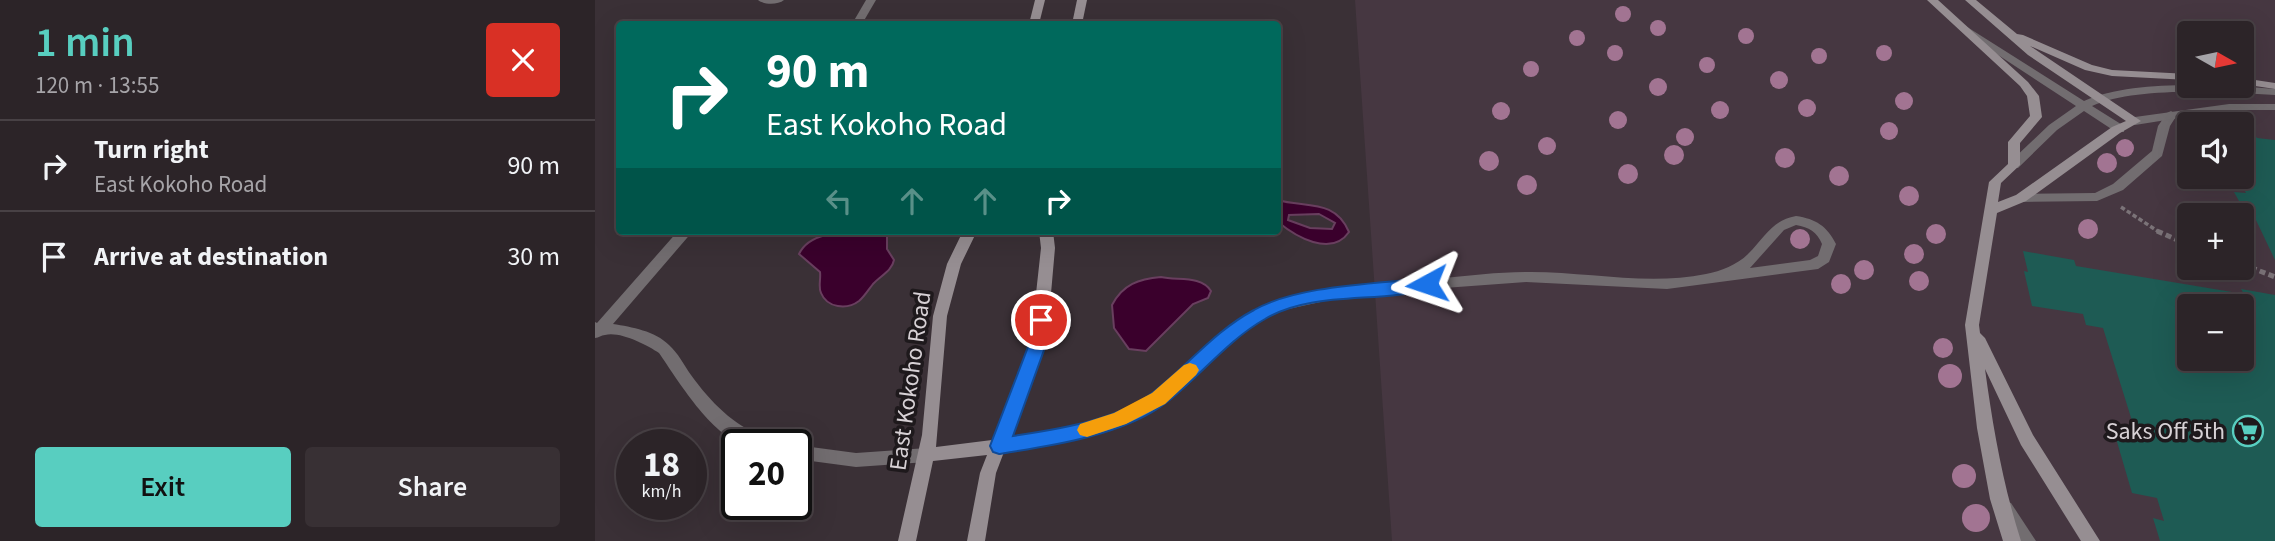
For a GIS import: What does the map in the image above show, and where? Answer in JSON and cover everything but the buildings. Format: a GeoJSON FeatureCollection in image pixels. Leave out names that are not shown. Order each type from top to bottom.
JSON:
{"type":"FeatureCollection","features":[{"type":"Feature","properties":{"kind":"street"},"geometry":{"type":"LineString","coordinates":[[763,0],[779,0]]}},
{"type":"Feature","properties":{"kind":"street"},"geometry":{"type":"LineString","coordinates":[[859,21],[871,0]]}},
{"type":"Feature","properties":{"kind":"street"},"geometry":{"type":"LineString","coordinates":[[1035,21],[1040,0]]}},
{"type":"Feature","properties":{"kind":"street"},"geometry":{"type":"LineString","coordinates":[[1078,21],[1082,0]]}},
{"type":"Feature","properties":{"kind":"street"},"geometry":{"type":"LineString","coordinates":[[1932,0],[2003,64],[2033,96],[2036,117],[2014,142],[2014,165]]}},
{"type":"Feature","properties":{"kind":"street"},"geometry":{"type":"LineString","coordinates":[[1970,0],[2000,29],[2135,121]]}},
{"type":"Feature","properties":{"kind":"street"},"geometry":{"type":"LineString","coordinates":[[1957,24],[2120,129]]}},
{"type":"Feature","properties":{"kind":"street"},"geometry":{"type":"LineString","coordinates":[[2000,29],[2089,68],[2112,73],[2177,77]]}},
{"type":"Feature","properties":{"kind":"street"},"geometry":{"type":"LineString","coordinates":[[2254,83],[2275,86]]}},
{"type":"Feature","properties":{"kind":"street"},"geometry":{"type":"LineString","coordinates":[[2012,541],[1999,499],[1985,428],[1972,325],[1995,182],[2043,137],[2099,98],[2155,90],[2231,89],[2275,93]]}},
{"type":"Feature","properties":{"kind":"street"},"geometry":{"type":"LineString","coordinates":[[1991,210],[2021,198],[2135,121],[2229,107],[2275,107]]}},
{"type":"Feature","properties":{"kind":"street"},"geometry":{"type":"LineString","coordinates":[[2021,198],[2097,197],[2118,187],[2158,153],[2164,126],[2171,115]]}},
{"type":"Feature","properties":{"kind":"street"},"geometry":{"type":"LineString","coordinates":[[812,454],[856,460],[927,455],[999,446],[1080,431],[1159,399],[1227,338],[1259,314],[1281,305],[1334,294],[1526,277],[1667,284],[1813,265],[1824,259],[1829,244],[1825,233],[1811,223],[1795,218],[1783,222],[1744,266],[1710,278]]}},
{"type":"Feature","properties":{"kind":"street"},"geometry":{"type":"LineString","coordinates":[[597,331],[682,235]]}},
{"type":"Feature","properties":{"kind":"street","name":"East Kokoho Road"},"geometry":{"type":"LineString","coordinates":[[907,541],[927,455],[940,316],[954,264],[968,235]]}},
{"type":"Feature","properties":{"kind":"street"},"geometry":{"type":"LineString","coordinates":[[975,541],[988,473],[1039,339],[1048,248],[1046,235]]}},
{"type":"Feature","properties":{"kind":"street"},"geometry":{"type":"LineString","coordinates":[[1972,325],[2027,440],[2091,541]]}},
{"type":"Feature","properties":{"kind":"street"},"geometry":{"type":"LineString","coordinates":[[597,331],[624,331],[654,341],[664,349],[710,412],[729,429]]}},
{"type":"Feature","properties":{"kind":"street"},"geometry":{"type":"LineString","coordinates":[[1999,499],[2027,541]]}},
{"type":"Feature","properties":{"kind":"path"},"geometry":{"type":"LineString","coordinates":[[2102,195],[2166,237],[2177,241]]}},
{"type":"Feature","properties":{"kind":"path"},"geometry":{"type":"LineString","coordinates":[[2254,269],[2275,277]]}},
{"type":"Feature","properties":{"kind":"shaded area"},"geometry":{"type":"Polygon","coordinates":[[[1355,0],[2275,0],[2275,541],[1392,541],[1355,0]]]}},
{"type":"Feature","properties":{"kind":"shaded area"},"geometry":{"type":"Polygon","coordinates":[[[1281,201],[1328,209],[1343,221],[1349,232],[1341,240],[1323,244],[1294,233],[1281,224],[1281,201]],[[1319,214],[1289,215],[1288,220],[1310,228],[1332,229],[1335,223],[1319,214]]]}},
{"type":"Feature","properties":{"kind":"shaded area"},"geometry":{"type":"Polygon","coordinates":[[[887,236],[887,249],[894,260],[893,264],[859,301],[849,306],[832,304],[821,293],[820,272],[799,254],[804,246],[820,237],[887,236]]]}},
{"type":"Feature","properties":{"kind":"shaded area"},"geometry":{"type":"Polygon","coordinates":[[[1161,277],[1195,281],[1207,286],[1211,291],[1208,298],[1193,304],[1146,351],[1129,349],[1114,328],[1112,305],[1121,292],[1132,284],[1161,277]]]}},
{"type":"Feature","properties":{"kind":"slow traffic"},"geometry":{"type":"LineString","coordinates":[[1087,430],[1159,399],[1190,370]]}},
{"type":"Feature","properties":{"kind":"place","name":"Saks Off 5th"},"geometry":{"type":"Point","coordinates":[2248,431]}},
{"type":"Feature","properties":{"kind":"route"},"geometry":{"type":"LineString","coordinates":[[1041,320],[1039,339],[999,446],[1093,428],[1159,399],[1227,338],[1259,314],[1281,305],[1334,294],[1427,284]]}}]}
